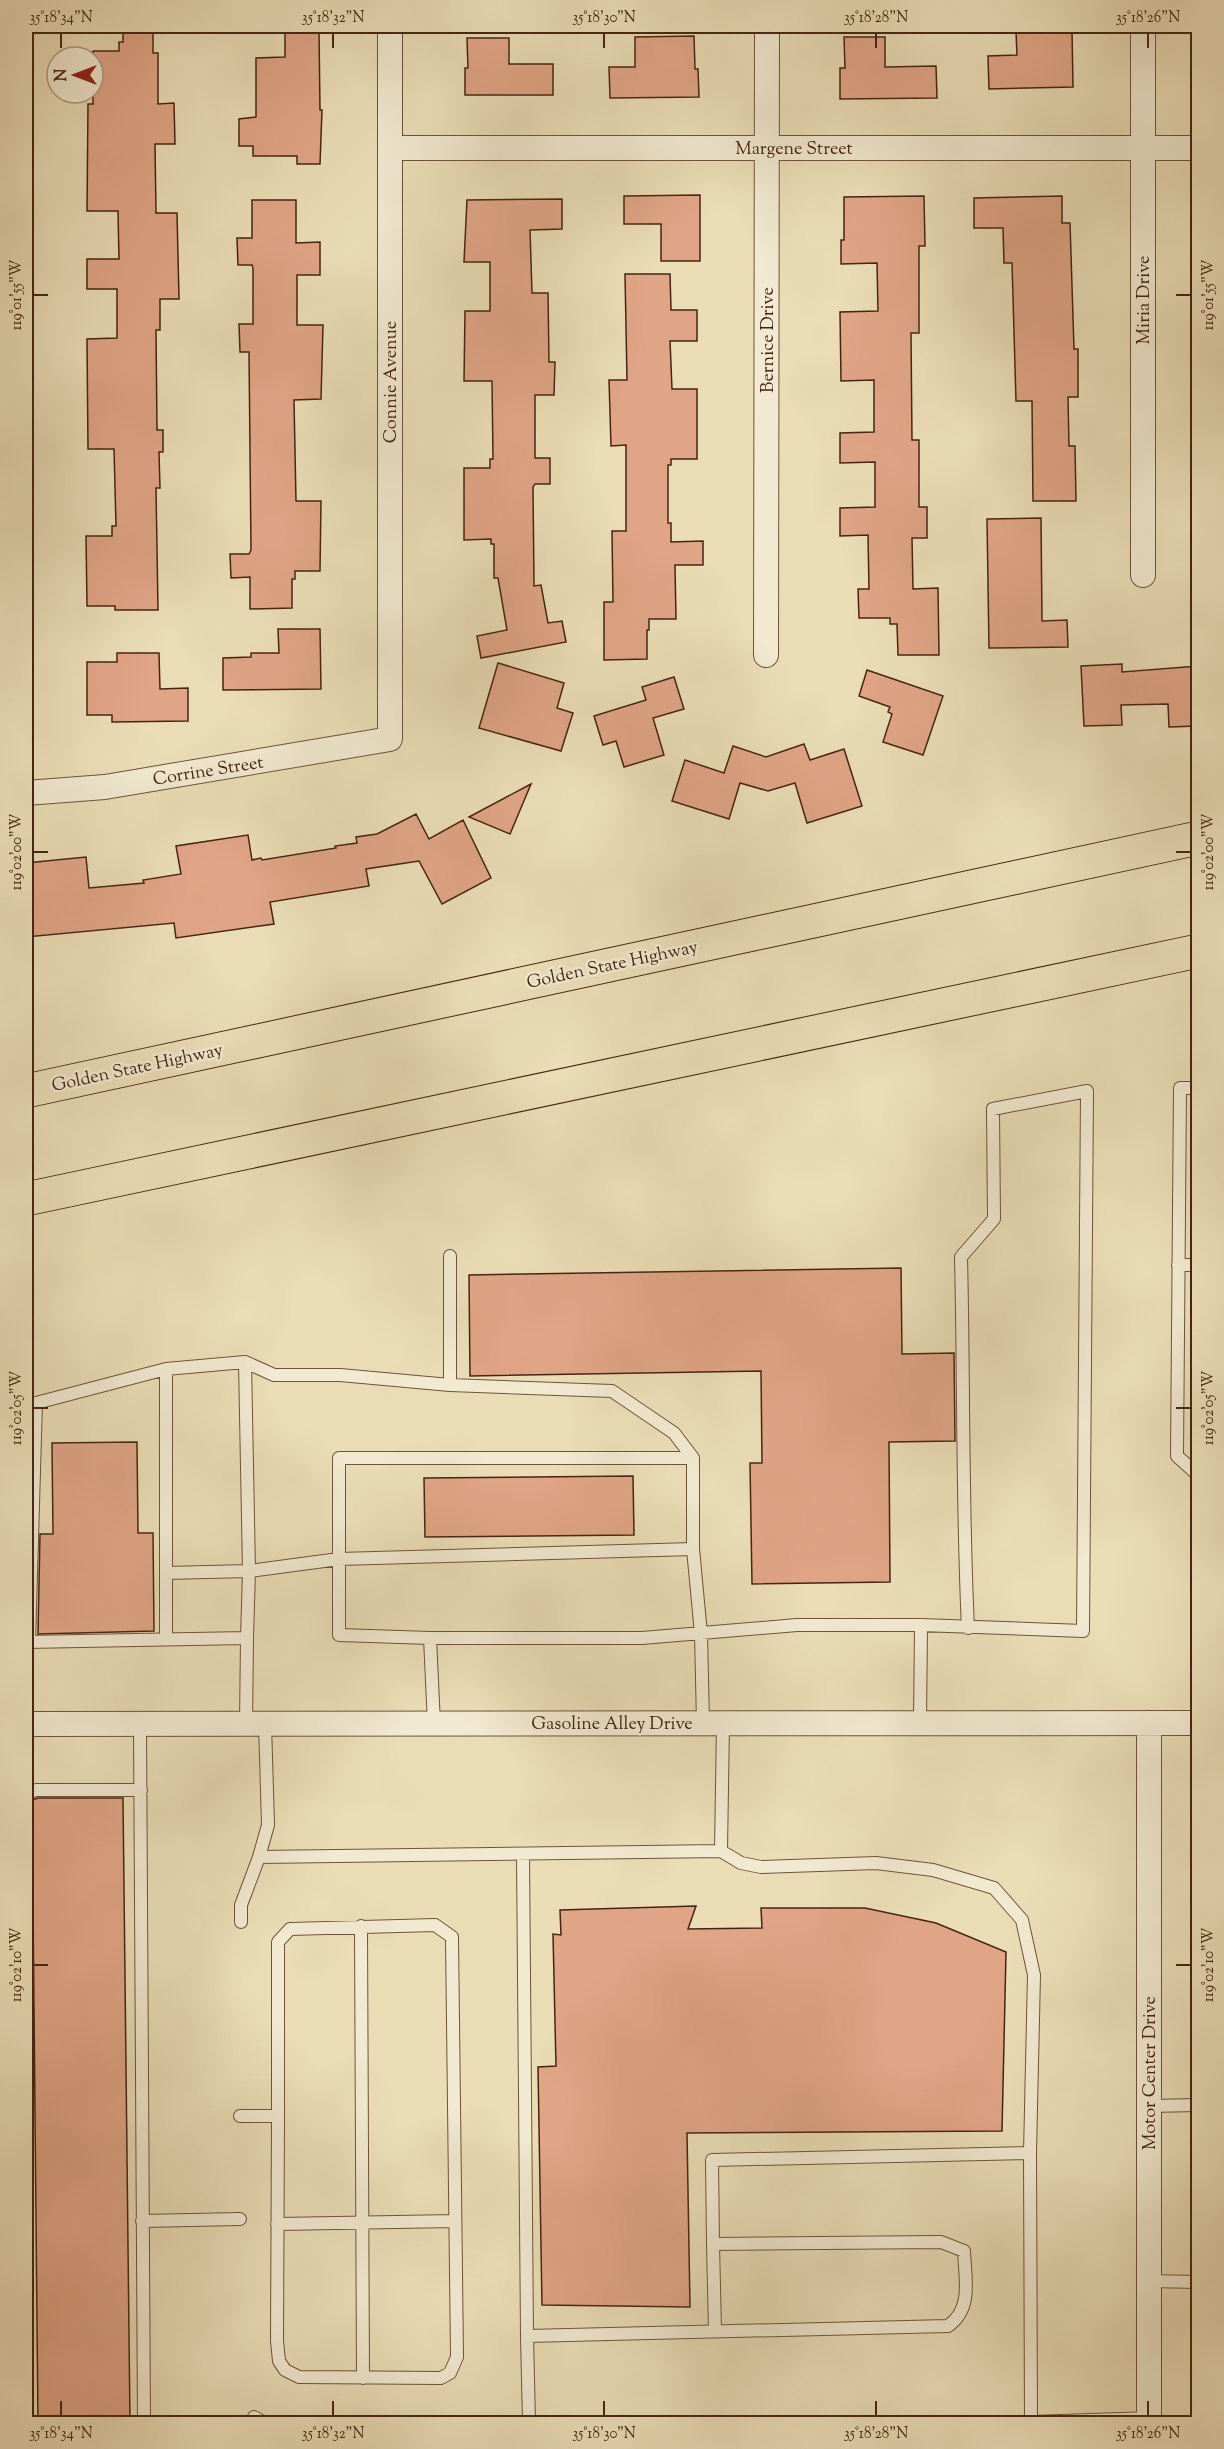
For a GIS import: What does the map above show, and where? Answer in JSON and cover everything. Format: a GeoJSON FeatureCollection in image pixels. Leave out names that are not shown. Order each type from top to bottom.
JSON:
{"type":"FeatureCollection","features":[{"type":"Feature","properties":{"kind":"highway","name":"Golden State Highway"},"geometry":{"type":"LineString","coordinates":[[26,1091],[1198,838]]}},
{"type":"Feature","properties":{"kind":"highway"},"geometry":{"type":"LineString","coordinates":[[26,1198],[1198,951]]}},
{"type":"Feature","properties":{"kind":"street","name":"Connie Avenue"},"geometry":{"type":"LineString","coordinates":[[390,26],[390,739]]}},
{"type":"Feature","properties":{"kind":"street","name":"Bernice Drive"},"geometry":{"type":"LineString","coordinates":[[766,655],[767,26]]}},
{"type":"Feature","properties":{"kind":"street","name":"Miria Drive"},"geometry":{"type":"LineString","coordinates":[[1143,26],[1143,576]]}},
{"type":"Feature","properties":{"kind":"street","name":"Margene Street"},"geometry":{"type":"LineString","coordinates":[[390,147],[1198,147]]}},
{"type":"Feature","properties":{"kind":"street","name":"Corrine Street"},"geometry":{"type":"LineString","coordinates":[[26,793],[105,787],[390,739]]}},
{"type":"Feature","properties":{"kind":"street","name":"Motor Center Drive"},"geometry":{"type":"LineString","coordinates":[[1149,1723],[1150,2421]]}},
{"type":"Feature","properties":{"kind":"street","name":"Gasoline Alley Drive"},"geometry":{"type":"LineString","coordinates":[[26,1724],[1198,1723]]}},
{"type":"Feature","properties":{"kind":"lane"},"geometry":{"type":"LineString","coordinates":[[1198,1088],[1180,1088],[1177,1456],[1198,1475]]}},
{"type":"Feature","properties":{"kind":"lane"},"geometry":{"type":"LineString","coordinates":[[693,1458],[339,1458],[339,1635],[430,1638],[642,1638],[797,1625],[921,1625],[968,1628],[1083,1631],[1088,1091],[993,1109],[994,1219],[961,1257],[965,1464],[964,1548],[968,1628]]}},
{"type":"Feature","properties":{"kind":"lane"},"geometry":{"type":"LineString","coordinates":[[450,1256],[450,1385]]}},
{"type":"Feature","properties":{"kind":"lane"},"geometry":{"type":"LineString","coordinates":[[1178,1265],[1198,1265]]}},
{"type":"Feature","properties":{"kind":"lane"},"geometry":{"type":"LineString","coordinates":[[241,1922],[241,1905],[268,1825],[247,1638],[249,1571],[245,1362]]}},
{"type":"Feature","properties":{"kind":"lane"},"geometry":{"type":"LineString","coordinates":[[247,1638],[27,1642],[28,1558],[36,1403],[166,1369],[245,1362],[274,1375],[339,1375],[450,1385],[612,1391],[674,1433],[693,1458],[693,1549],[713,1723],[721,1851]]}},
{"type":"Feature","properties":{"kind":"lane"},"geometry":{"type":"LineString","coordinates":[[166,1369],[166,1639]]}},
{"type":"Feature","properties":{"kind":"lane"},"geometry":{"type":"LineString","coordinates":[[166,1573],[249,1571],[339,1558],[693,1549]]}},
{"type":"Feature","properties":{"kind":"lane"},"geometry":{"type":"LineString","coordinates":[[920,1723],[921,1625]]}},
{"type":"Feature","properties":{"kind":"lane"},"geometry":{"type":"LineString","coordinates":[[430,1638],[434,1724]]}},
{"type":"Feature","properties":{"kind":"lane"},"geometry":{"type":"LineString","coordinates":[[140,1724],[144,2424]]}},
{"type":"Feature","properties":{"kind":"lane"},"geometry":{"type":"LineString","coordinates":[[26,1794],[36,1790],[141,1790]]}},
{"type":"Feature","properties":{"kind":"lane"},"geometry":{"type":"LineString","coordinates":[[259,1857],[721,1851],[741,1863],[761,1867],[876,1863],[933,1870],[994,1888],[1022,1920],[1034,1975],[1030,2153],[1031,2422]]}},
{"type":"Feature","properties":{"kind":"lane"},"geometry":{"type":"LineString","coordinates":[[523,1854],[529,2422]]}},
{"type":"Feature","properties":{"kind":"lane"},"geometry":{"type":"LineString","coordinates":[[435,1925],[452,1937],[457,2357],[450,2373],[441,2378],[299,2377],[285,2370],[279,2361],[277,2341],[278,1942],[290,1929],[361,1926],[435,1925]]}},
{"type":"Feature","properties":{"kind":"lane"},"geometry":{"type":"LineString","coordinates":[[361,1926],[363,2378]]}},
{"type":"Feature","properties":{"kind":"lane"},"geometry":{"type":"LineString","coordinates":[[1149,2106],[1198,2105]]}},
{"type":"Feature","properties":{"kind":"lane"},"geometry":{"type":"LineString","coordinates":[[240,2116],[278,2116]]}},
{"type":"Feature","properties":{"kind":"lane"},"geometry":{"type":"LineString","coordinates":[[716,2331],[712,2160],[1030,2153]]}},
{"type":"Feature","properties":{"kind":"lane"},"geometry":{"type":"LineString","coordinates":[[142,2221],[240,2218]]}},
{"type":"Feature","properties":{"kind":"lane"},"geometry":{"type":"LineString","coordinates":[[277,2224],[455,2220]]}},
{"type":"Feature","properties":{"kind":"lane"},"geometry":{"type":"LineString","coordinates":[[527,2336],[948,2326],[959,2319],[966,2299],[964,2251],[941,2242],[713,2244]]}},
{"type":"Feature","properties":{"kind":"lane"},"geometry":{"type":"LineString","coordinates":[[1149,2281],[1198,2282]]}},
{"type":"Feature","properties":{"kind":"lane"},"geometry":{"type":"LineString","coordinates":[[254,2417],[263,2422],[1150,2421]]}},
{"type":"Feature","properties":{"kind":"building"},"geometry":{"type":"Polygon","coordinates":[[[123,26],[153,26],[153,53],[158,53],[158,104],[174,103],[175,144],[155,144],[156,213],[177,213],[179,299],[160,299],[160,330],[156,330],[157,430],[163,430],[163,452],[159,452],[160,488],[156,488],[158,610],[115,610],[115,606],[87,606],[86,536],[112,536],[112,526],[116,526],[114,449],[88,449],[87,339],[117,338],[117,289],[87,289],[87,259],[119,259],[118,211],[87,211],[88,105],[105,105],[105,51],[119,51],[119,42],[123,42],[123,26]]]}},
{"type":"Feature","properties":{"kind":"building"},"geometry":{"type":"Polygon","coordinates":[[[285,30],[319,30],[320,110],[322,110],[320,164],[297,164],[297,156],[253,156],[253,146],[239,146],[239,119],[256,117],[256,58],[285,57],[285,30]]]}},
{"type":"Feature","properties":{"kind":"building"},"geometry":{"type":"Polygon","coordinates":[[[1072,31],[1073,87],[989,89],[988,56],[1017,55],[1016,32],[1072,31]]]}},
{"type":"Feature","properties":{"kind":"building"},"geometry":{"type":"Polygon","coordinates":[[[694,36],[699,97],[610,98],[609,67],[635,67],[635,37],[694,36]]]}},
{"type":"Feature","properties":{"kind":"building"},"geometry":{"type":"Polygon","coordinates":[[[844,37],[885,37],[885,67],[936,66],[937,98],[840,99],[840,68],[845,68],[844,37]]]}},
{"type":"Feature","properties":{"kind":"building"},"geometry":{"type":"Polygon","coordinates":[[[467,38],[509,38],[509,64],[553,64],[553,95],[465,95],[465,68],[468,68],[467,38]]]}},
{"type":"Feature","properties":{"kind":"building"},"geometry":{"type":"Polygon","coordinates":[[[700,195],[700,261],[661,261],[661,224],[624,224],[624,196],[700,195]]]}},
{"type":"Feature","properties":{"kind":"building"},"geometry":{"type":"Polygon","coordinates":[[[924,196],[925,246],[919,246],[919,333],[911,333],[912,440],[919,440],[919,507],[927,507],[927,538],[912,538],[913,589],[938,588],[939,655],[898,655],[897,624],[890,624],[890,618],[859,618],[858,589],[869,589],[868,535],[840,536],[840,508],[875,507],[875,462],[840,463],[840,433],[874,432],[874,380],[841,381],[840,312],[878,311],[877,263],[841,264],[841,240],[844,240],[844,197],[924,196]]]}},
{"type":"Feature","properties":{"kind":"building"},"geometry":{"type":"Polygon","coordinates":[[[1062,196],[1062,223],[1070,223],[1074,349],[1078,349],[1078,397],[1068,397],[1069,446],[1075,446],[1076,501],[1033,501],[1032,401],[1016,401],[1012,263],[1004,263],[1003,228],[974,228],[974,198],[1062,196]]]}},
{"type":"Feature","properties":{"kind":"building"},"geometry":{"type":"Polygon","coordinates":[[[562,199],[562,229],[530,230],[532,293],[548,293],[549,362],[555,362],[554,395],[535,395],[535,458],[550,458],[550,484],[535,484],[533,487],[534,586],[541,585],[548,623],[562,621],[566,642],[481,658],[477,636],[507,630],[498,578],[494,578],[494,544],[491,544],[491,539],[464,540],[464,468],[490,468],[490,459],[493,459],[492,381],[464,381],[465,311],[490,311],[490,262],[464,262],[467,200],[562,199]]]}},
{"type":"Feature","properties":{"kind":"building"},"geometry":{"type":"Polygon","coordinates":[[[252,200],[296,200],[296,243],[320,242],[320,275],[297,275],[297,325],[323,325],[321,399],[294,400],[296,501],[321,501],[320,571],[295,571],[295,579],[292,579],[292,608],[250,609],[250,577],[231,578],[230,554],[249,554],[251,550],[249,352],[240,352],[239,324],[253,324],[253,268],[252,265],[238,265],[237,238],[252,238],[252,200]]]}},
{"type":"Feature","properties":{"kind":"building"},"geometry":{"type":"Polygon","coordinates":[[[625,274],[670,274],[671,310],[697,310],[697,341],[670,341],[672,389],[697,389],[697,459],[671,459],[671,465],[668,465],[668,523],[671,523],[671,542],[703,541],[703,565],[675,565],[676,619],[649,619],[647,659],[604,660],[604,602],[613,602],[612,531],[626,531],[626,445],[611,446],[609,380],[627,380],[625,274]]]}},
{"type":"Feature","properties":{"kind":"building"},"geometry":{"type":"Polygon","coordinates":[[[1041,518],[1042,621],[1067,620],[1068,647],[989,648],[987,519],[1041,518]]]}},
{"type":"Feature","properties":{"kind":"building"},"geometry":{"type":"Polygon","coordinates":[[[278,629],[320,629],[321,689],[223,690],[223,658],[251,657],[251,653],[279,653],[278,629]]]}},
{"type":"Feature","properties":{"kind":"building"},"geometry":{"type":"Polygon","coordinates":[[[117,653],[159,653],[160,689],[188,688],[188,721],[112,722],[112,715],[87,715],[87,662],[117,662],[117,653]]]}},
{"type":"Feature","properties":{"kind":"building"},"geometry":{"type":"Polygon","coordinates":[[[498,663],[564,683],[557,708],[573,713],[561,751],[479,728],[498,663]]]}},
{"type":"Feature","properties":{"kind":"building"},"geometry":{"type":"Polygon","coordinates":[[[1122,664],[1122,672],[1198,666],[1198,726],[1169,727],[1168,704],[1121,705],[1122,725],[1084,726],[1081,666],[1122,664]]]}},
{"type":"Feature","properties":{"kind":"building"},"geometry":{"type":"Polygon","coordinates":[[[867,670],[943,696],[923,755],[883,742],[892,714],[888,712],[890,707],[859,696],[867,670]]]}},
{"type":"Feature","properties":{"kind":"building"},"geometry":{"type":"Polygon","coordinates":[[[674,677],[684,709],[653,718],[664,755],[624,767],[616,741],[603,745],[594,716],[646,700],[642,687],[674,677]]]}},
{"type":"Feature","properties":{"kind":"building"},"geometry":{"type":"Polygon","coordinates":[[[804,744],[810,760],[844,749],[862,806],[807,823],[795,783],[768,791],[740,783],[729,819],[672,801],[685,760],[724,773],[733,746],[766,757],[804,744]]]}},
{"type":"Feature","properties":{"kind":"building"},"geometry":{"type":"Polygon","coordinates":[[[531,784],[510,834],[469,817],[531,784]]]}},
{"type":"Feature","properties":{"kind":"building"},"geometry":{"type":"Polygon","coordinates":[[[416,814],[429,839],[463,820],[491,878],[442,904],[419,861],[366,869],[369,886],[270,902],[274,924],[176,938],[174,923],[26,937],[26,863],[86,857],[89,888],[144,883],[143,880],[181,874],[176,846],[248,835],[252,860],[261,858],[262,860],[357,843],[356,837],[377,834],[416,814]]]}},
{"type":"Feature","properties":{"kind":"building"},"geometry":{"type":"Polygon","coordinates":[[[901,1268],[902,1354],[954,1353],[955,1441],[889,1442],[890,1582],[752,1584],[750,1463],[762,1463],[761,1371],[470,1376],[469,1275],[901,1268]]]}},
{"type":"Feature","properties":{"kind":"building"},"geometry":{"type":"Polygon","coordinates":[[[137,1442],[138,1533],[153,1533],[154,1631],[38,1634],[40,1534],[53,1534],[52,1443],[137,1442]]]}},
{"type":"Feature","properties":{"kind":"building"},"geometry":{"type":"Polygon","coordinates":[[[633,1476],[634,1535],[425,1537],[424,1478],[633,1476]]]}},
{"type":"Feature","properties":{"kind":"building"},"geometry":{"type":"Polygon","coordinates":[[[38,1798],[123,1798],[130,2424],[38,2424],[32,1800],[38,1798]]]}},
{"type":"Feature","properties":{"kind":"building"},"geometry":{"type":"Polygon","coordinates":[[[696,1906],[688,1929],[762,1928],[761,1908],[865,1908],[936,1923],[1006,1952],[1002,2131],[687,2133],[690,2307],[542,2305],[538,2067],[556,2066],[553,1934],[561,1935],[560,1910],[696,1906]]]}}]}
